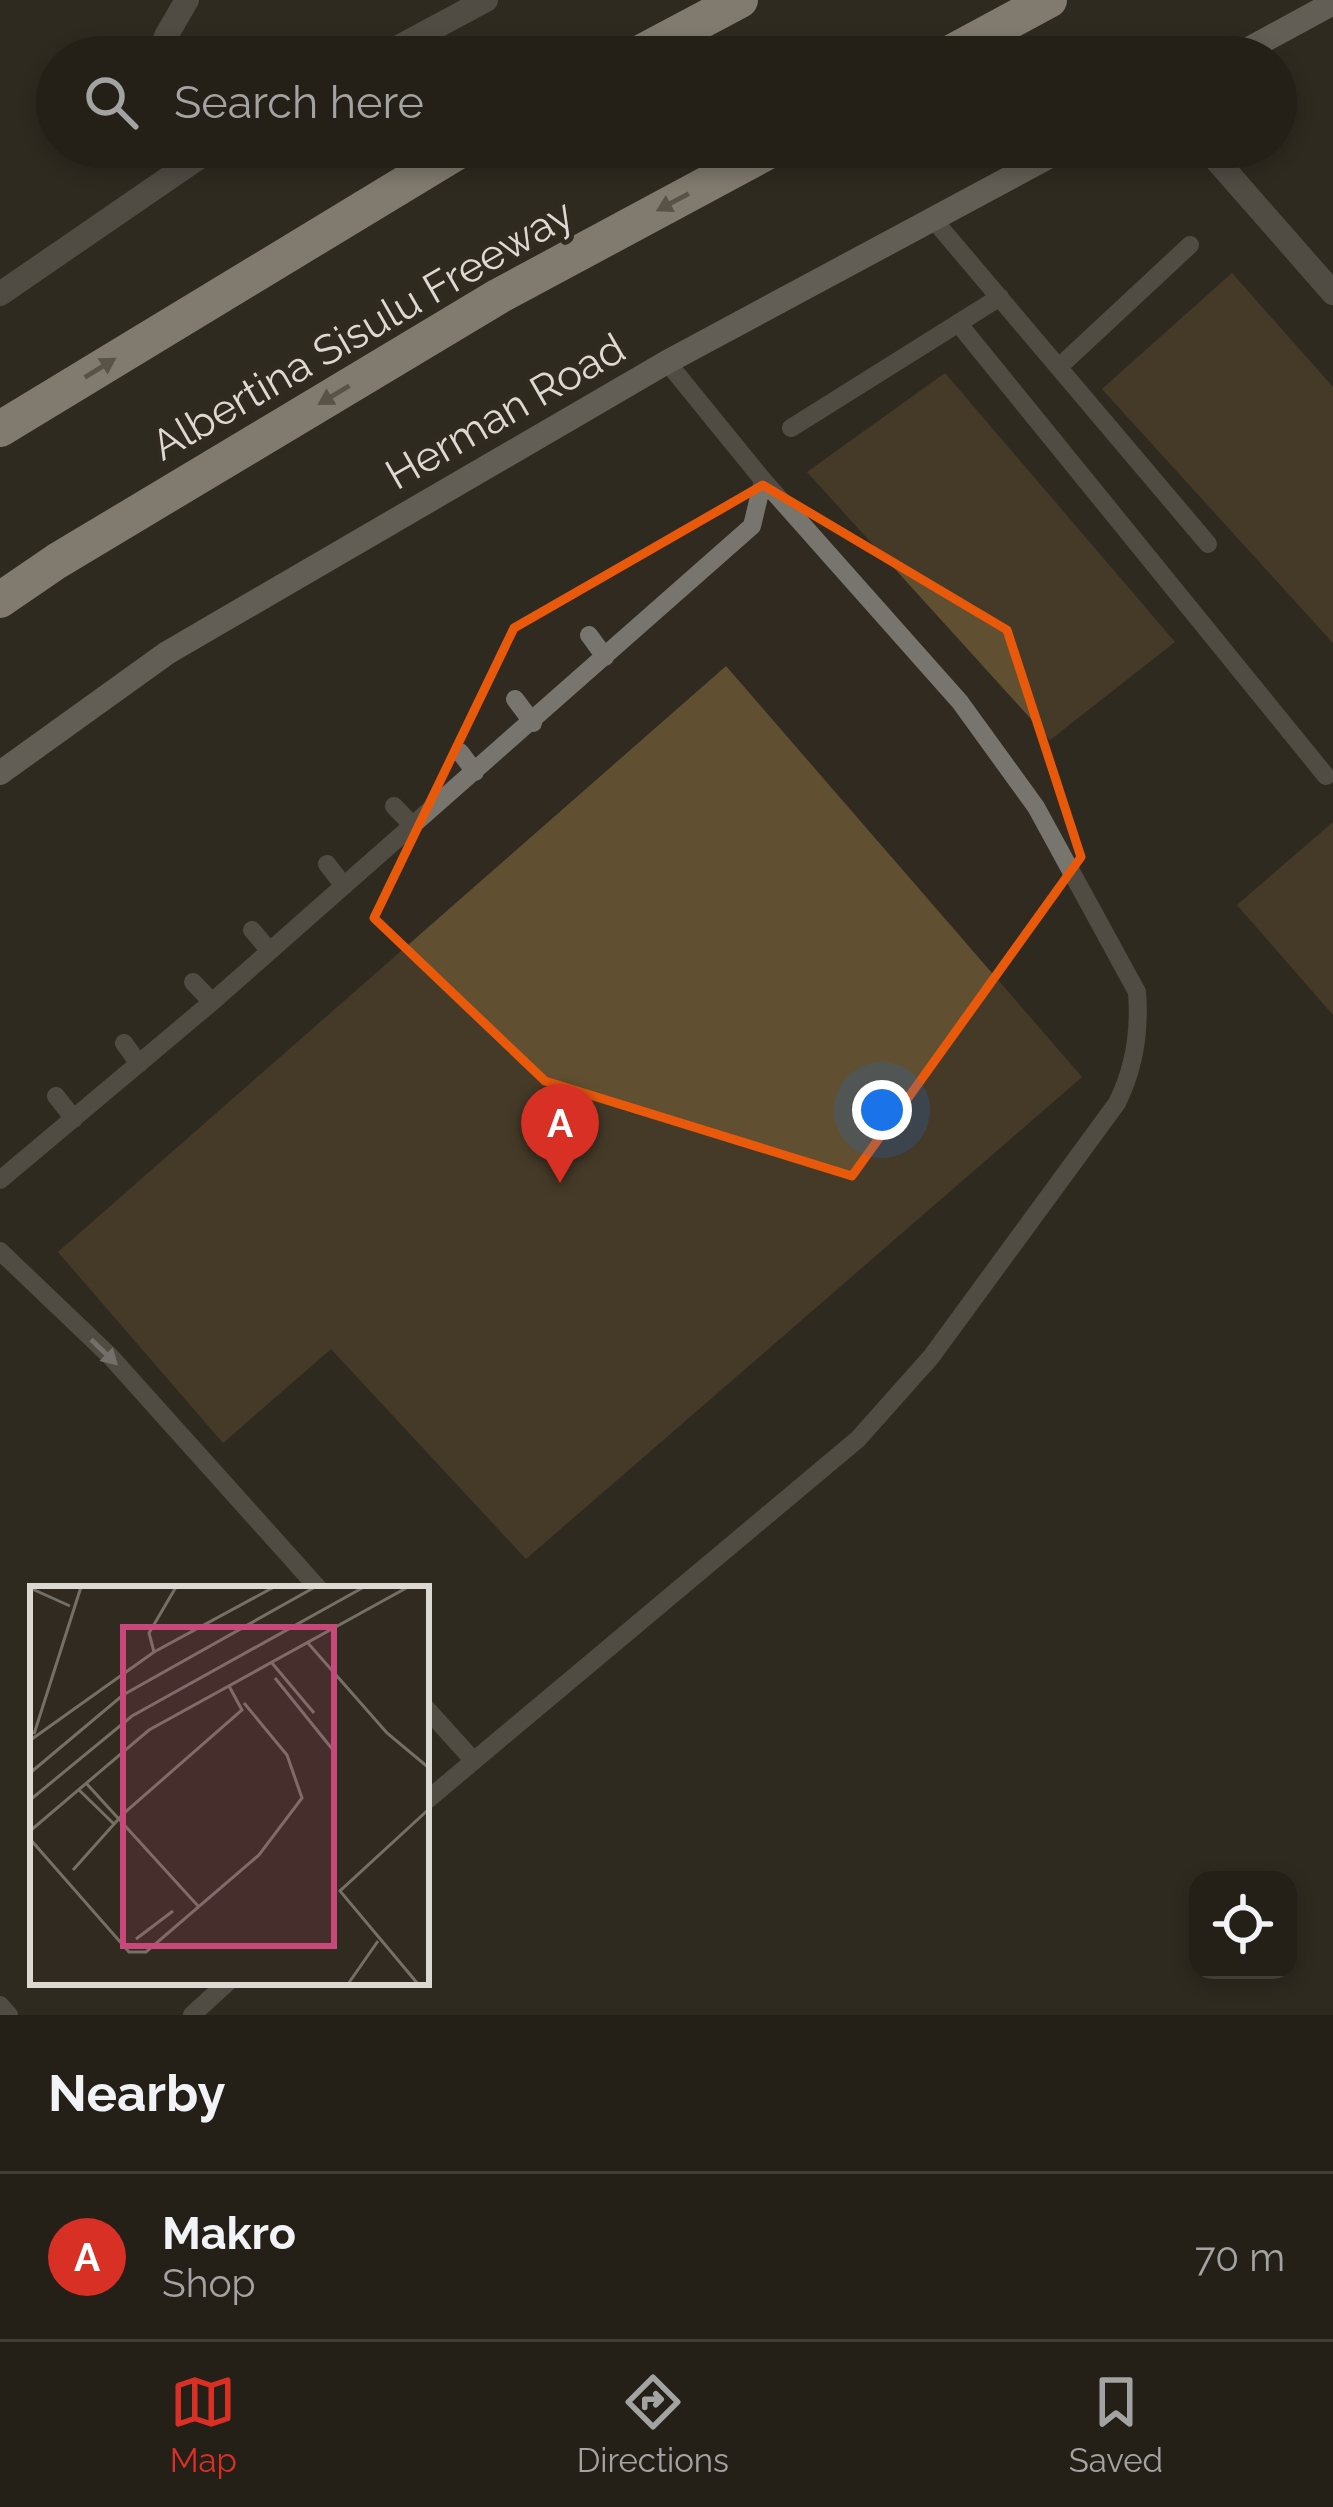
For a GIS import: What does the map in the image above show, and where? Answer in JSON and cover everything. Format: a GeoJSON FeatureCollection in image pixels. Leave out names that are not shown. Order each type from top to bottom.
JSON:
{"type":"FeatureCollection","features":[{"type":"Feature","properties":{"kind":"highway"},"geometry":{"type":"LineString","coordinates":[[672,36],[740,0]]}},
{"type":"Feature","properties":{"kind":"highway"},"geometry":{"type":"LineString","coordinates":[[982,36],[1049,0]]}},
{"type":"Feature","properties":{"kind":"highway"},"geometry":{"type":"LineString","coordinates":[[0,429],[430,168]]}},
{"type":"Feature","properties":{"kind":"highway","name":"Albertina Sisulu Freeway"},"geometry":{"type":"LineString","coordinates":[[0,600],[77,548],[500,296],[737,168]]}},
{"type":"Feature","properties":{"kind":"main road"},"geometry":{"type":"LineString","coordinates":[[1272,36],[1333,3]]}},
{"type":"Feature","properties":{"kind":"main road","name":"Herman Road"},"geometry":{"type":"LineString","coordinates":[[0,772],[166,653],[667,362],[1028,168]]}},
{"type":"Feature","properties":{"kind":"street"},"geometry":{"type":"LineString","coordinates":[[166,36],[187,0]]}},
{"type":"Feature","properties":{"kind":"street"},"geometry":{"type":"LineString","coordinates":[[419,36],[486,0]]}},
{"type":"Feature","properties":{"kind":"street"},"geometry":{"type":"LineString","coordinates":[[0,294],[174,168]]}},
{"type":"Feature","properties":{"kind":"street"},"geometry":{"type":"LineString","coordinates":[[1223,168],[1333,293]]}},
{"type":"Feature","properties":{"kind":"lane"},"geometry":{"type":"LineString","coordinates":[[933,219],[1208,544]]}},
{"type":"Feature","properties":{"kind":"lane"},"geometry":{"type":"LineString","coordinates":[[1059,367],[1190,245]]}},
{"type":"Feature","properties":{"kind":"lane"},"geometry":{"type":"LineString","coordinates":[[791,428],[1000,297]]}},
{"type":"Feature","properties":{"kind":"lane"},"geometry":{"type":"LineString","coordinates":[[958,323],[1326,776]]}},
{"type":"Feature","properties":{"kind":"lane"},"geometry":{"type":"LineString","coordinates":[[429,1799],[858,1438],[931,1357],[1118,1103],[1129,1079],[1138,1016],[1136,992],[1036,807],[960,702],[763,480],[667,362]]}},
{"type":"Feature","properties":{"kind":"lane"},"geometry":{"type":"LineString","coordinates":[[0,1180],[533,722],[605,657],[659,596],[752,526],[763,480]]}},
{"type":"Feature","properties":{"kind":"lane"},"geometry":{"type":"LineString","coordinates":[[589,635],[605,657]]}},
{"type":"Feature","properties":{"kind":"lane"},"geometry":{"type":"LineString","coordinates":[[515,699],[533,722]]}},
{"type":"Feature","properties":{"kind":"lane"},"geometry":{"type":"LineString","coordinates":[[460,752],[475,772]]}},
{"type":"Feature","properties":{"kind":"lane"},"geometry":{"type":"LineString","coordinates":[[394,806],[413,826]]}},
{"type":"Feature","properties":{"kind":"lane"},"geometry":{"type":"LineString","coordinates":[[328,864],[344,886]]}},
{"type":"Feature","properties":{"kind":"lane"},"geometry":{"type":"LineString","coordinates":[[252,930],[269,950]]}},
{"type":"Feature","properties":{"kind":"lane"},"geometry":{"type":"LineString","coordinates":[[194,982],[212,1002]]}},
{"type":"Feature","properties":{"kind":"lane"},"geometry":{"type":"LineString","coordinates":[[124,1042],[140,1064]]}},
{"type":"Feature","properties":{"kind":"lane"},"geometry":{"type":"LineString","coordinates":[[56,1096],[74,1119]]}},
{"type":"Feature","properties":{"kind":"lane"},"geometry":{"type":"LineString","coordinates":[[0,1251],[9,1269],[110,1356],[316,1586]]}},
{"type":"Feature","properties":{"kind":"lane"},"geometry":{"type":"LineString","coordinates":[[429,1711],[473,1760]]}},
{"type":"Feature","properties":{"kind":"lane"},"geometry":{"type":"LineString","coordinates":[[192,2015],[225,1985]]}},
{"type":"Feature","properties":{"kind":"lane"},"geometry":{"type":"LineString","coordinates":[[0,2005],[9,2015]]}},
{"type":"Feature","properties":{"kind":"highlighted area"},"geometry":{"type":"Polygon","coordinates":[[[763,485],[1007,630],[1081,857],[852,1176],[545,1081],[374,918],[514,628],[763,485]]]}},
{"type":"Feature","properties":{"kind":"building"},"geometry":{"type":"Polygon","coordinates":[[[1232,273],[1333,387],[1333,643],[1102,389],[1232,273]]]}},
{"type":"Feature","properties":{"kind":"building"},"geometry":{"type":"Polygon","coordinates":[[[945,373],[1175,642],[1050,740],[807,472],[945,373]]]}},
{"type":"Feature","properties":{"kind":"building"},"geometry":{"type":"Polygon","coordinates":[[[726,666],[1082,1077],[526,1559],[331,1349],[223,1443],[58,1252],[726,666]]]}},
{"type":"Feature","properties":{"kind":"building"},"geometry":{"type":"Polygon","coordinates":[[[1333,822],[1333,1015],[1237,905],[1333,822]]]}},
{"type":"Feature","properties":{"kind":"place","name":"Makro"},"geometry":{"type":"Point","coordinates":[560,1183]}}]}
